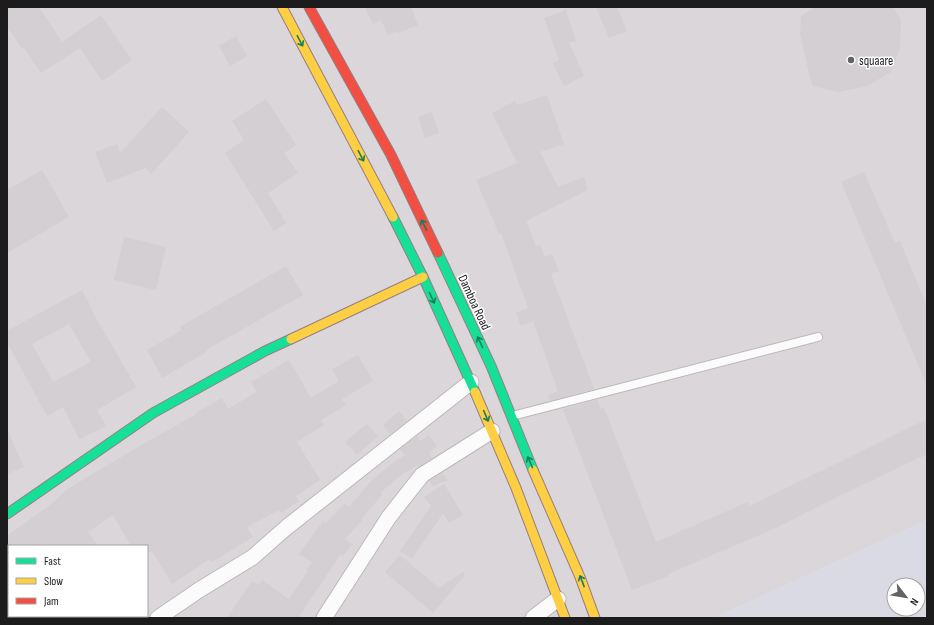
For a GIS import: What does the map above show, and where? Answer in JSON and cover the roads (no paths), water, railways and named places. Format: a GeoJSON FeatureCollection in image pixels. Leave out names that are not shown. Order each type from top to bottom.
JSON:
{"type":"FeatureCollection","features":[{"type":"Feature","properties":{"kind":"main road"},"geometry":{"type":"LineString","coordinates":[[282,7],[362,157],[422,276],[471,382],[492,431],[558,599],[564,618]]}},
{"type":"Feature","properties":{"kind":"main road","name":"Damboa Road"},"geometry":{"type":"LineString","coordinates":[[309,7],[391,155],[491,366],[526,454],[580,577],[595,618]]}},
{"type":"Feature","properties":{"kind":"main road"},"geometry":{"type":"LineString","coordinates":[[7,514],[153,413],[265,351],[422,276]]}},
{"type":"Feature","properties":{"kind":"street"},"geometry":{"type":"LineString","coordinates":[[158,618],[253,557],[286,527],[471,382]]}},
{"type":"Feature","properties":{"kind":"street"},"geometry":{"type":"LineString","coordinates":[[324,618],[389,517],[422,475],[492,431]]}},
{"type":"Feature","properties":{"kind":"street"},"geometry":{"type":"LineString","coordinates":[[533,618],[558,599]]}},
{"type":"Feature","properties":{"kind":"lane"},"geometry":{"type":"LineString","coordinates":[[512,416],[818,337]]}},
{"type":"Feature","properties":{"kind":"place","name":"squaare"},"geometry":{"type":"Point","coordinates":[851,60]}}]}
